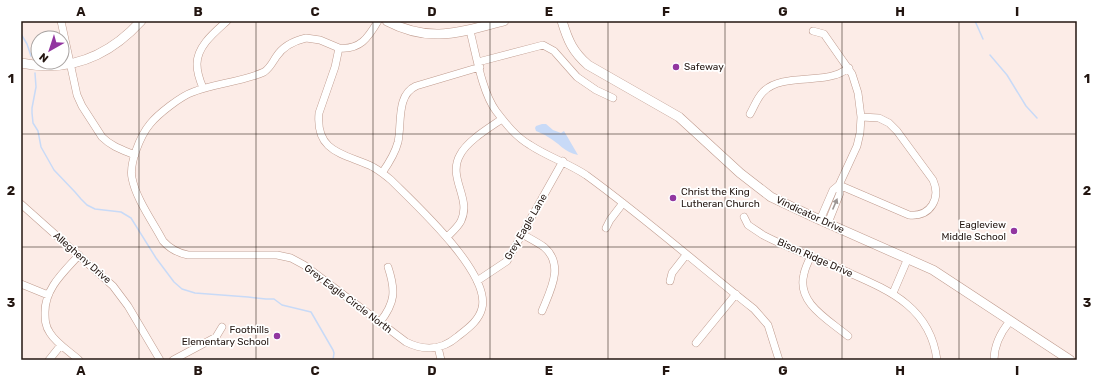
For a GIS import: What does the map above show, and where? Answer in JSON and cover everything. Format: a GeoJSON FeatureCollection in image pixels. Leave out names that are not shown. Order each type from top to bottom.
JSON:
{"type":"FeatureCollection","features":[{"type":"Feature","properties":{"kind":"main road"},"geometry":{"type":"LineString","coordinates":[[70,64],[103,52],[121,41],[141,21]]}},
{"type":"Feature","properties":{"kind":"main road"},"geometry":{"type":"LineString","coordinates":[[387,21],[400,27],[421,33],[444,34],[470,31],[504,21]]}},
{"type":"Feature","properties":{"kind":"main road","name":"Vindicator Drive"},"geometry":{"type":"LineString","coordinates":[[562,21],[570,45],[588,65],[679,117],[740,173],[771,197],[933,270],[1070,360]]}},
{"type":"Feature","properties":{"kind":"street"},"geometry":{"type":"LineString","coordinates":[[203,88],[197,69],[198,55],[208,39],[227,21]]}},
{"type":"Feature","properties":{"kind":"street"},"geometry":{"type":"LineString","coordinates":[[378,21],[370,34],[361,43],[350,48],[339,48],[335,67],[319,113],[318,121],[322,135],[336,153],[373,167],[382,173],[447,237],[477,282],[484,298],[482,310],[476,321],[456,338],[444,346],[438,347],[441,360]]}},
{"type":"Feature","properties":{"kind":"street"},"geometry":{"type":"LineString","coordinates":[[470,31],[485,87],[493,106],[511,130],[525,142],[578,170],[623,203],[754,309],[768,325],[779,360]]}},
{"type":"Feature","properties":{"kind":"street"},"geometry":{"type":"LineString","coordinates":[[813,31],[824,34],[849,68],[857,86],[861,117],[860,133],[839,185],[840,193],[824,222]]}},
{"type":"Feature","properties":{"kind":"street","name":"Grey Eagle Circle North"},"geometry":{"type":"LineString","coordinates":[[339,48],[320,40],[306,38],[299,40],[289,44],[280,51],[269,68],[264,72],[203,88],[185,96],[153,121],[143,135],[135,155],[131,171],[136,192],[163,241],[167,246],[177,252],[188,255],[271,254],[291,258],[304,264],[406,342],[411,345],[424,348],[438,347]]}},
{"type":"Feature","properties":{"kind":"street"},"geometry":{"type":"LineString","coordinates":[[382,173],[396,149],[402,105],[406,92],[421,84],[479,64],[543,45],[554,51],[577,77],[596,90],[613,98]]}},
{"type":"Feature","properties":{"kind":"street"},"geometry":{"type":"LineString","coordinates":[[70,64],[79,100],[102,138],[112,146],[135,155]]}},
{"type":"Feature","properties":{"kind":"street"},"geometry":{"type":"LineString","coordinates":[[750,114],[762,92],[772,85],[834,76],[849,68]]}},
{"type":"Feature","properties":{"kind":"street"},"geometry":{"type":"LineString","coordinates":[[839,185],[909,215],[924,213],[931,207],[936,199],[937,189],[933,180],[893,127],[879,118],[861,117]]}},
{"type":"Feature","properties":{"kind":"street"},"geometry":{"type":"LineString","coordinates":[[447,237],[458,226],[463,214],[462,196],[456,177],[459,155],[469,144],[502,119]]}},
{"type":"Feature","properties":{"kind":"street","name":"Grey Eagle Lane"},"geometry":{"type":"LineString","coordinates":[[477,282],[507,261],[563,162]]}},
{"type":"Feature","properties":{"kind":"street"},"geometry":{"type":"LineString","coordinates":[[606,228],[623,203]]}},
{"type":"Feature","properties":{"kind":"street","name":"Allegheny Drive"},"geometry":{"type":"LineString","coordinates":[[21,204],[113,286],[128,306],[160,360]]}},
{"type":"Feature","properties":{"kind":"street","name":"Bison Ridge Drive"},"geometry":{"type":"LineString","coordinates":[[744,216],[748,225],[763,235],[892,293],[910,307],[924,324],[933,340],[937,360]]}},
{"type":"Feature","properties":{"kind":"street"},"geometry":{"type":"LineString","coordinates":[[522,234],[543,246],[551,256],[553,262],[555,275],[554,282],[542,311]]}},
{"type":"Feature","properties":{"kind":"street"},"geometry":{"type":"LineString","coordinates":[[79,360],[50,334],[45,324],[45,309],[48,295],[54,284],[80,255]]}},
{"type":"Feature","properties":{"kind":"street"},"geometry":{"type":"LineString","coordinates":[[670,281],[672,273],[686,255]]}},
{"type":"Feature","properties":{"kind":"street"},"geometry":{"type":"LineString","coordinates":[[811,256],[802,280],[804,295],[812,306],[848,336]]}},
{"type":"Feature","properties":{"kind":"street"},"geometry":{"type":"LineString","coordinates":[[892,293],[908,258]]}},
{"type":"Feature","properties":{"kind":"street"},"geometry":{"type":"LineString","coordinates":[[380,322],[388,311],[393,296],[391,277],[388,267]]}},
{"type":"Feature","properties":{"kind":"street"},"geometry":{"type":"LineString","coordinates":[[21,284],[48,295]]}},
{"type":"Feature","properties":{"kind":"street"},"geometry":{"type":"LineString","coordinates":[[696,343],[736,294]]}},
{"type":"Feature","properties":{"kind":"street"},"geometry":{"type":"LineString","coordinates":[[994,360],[997,342],[1010,320]]}},
{"type":"Feature","properties":{"kind":"street"},"geometry":{"type":"LineString","coordinates":[[173,360],[216,337],[222,327]]}},
{"type":"Feature","properties":{"kind":"street"},"geometry":{"type":"LineString","coordinates":[[50,360],[62,345]]}},
{"type":"Feature","properties":{"kind":"water"},"geometry":{"type":"Polygon","coordinates":[[[546,124],[553,130],[561,133],[564,131],[578,155],[565,150],[552,139],[536,131],[536,126],[546,124]]]}},
{"type":"Feature","properties":{"kind":"waterway"},"geometry":{"type":"LineString","coordinates":[[975,21],[983,39]]}},
{"type":"Feature","properties":{"kind":"waterway"},"geometry":{"type":"LineString","coordinates":[[21,34],[30,53]]}},
{"type":"Feature","properties":{"kind":"waterway"},"geometry":{"type":"LineString","coordinates":[[990,55],[1007,75],[1026,106],[1037,118]]}},
{"type":"Feature","properties":{"kind":"waterway"},"geometry":{"type":"LineString","coordinates":[[35,73],[36,87],[32,113],[33,123],[38,131],[41,147],[54,170],[87,205],[95,209],[121,212],[131,218],[156,258],[174,282],[182,289],[195,293],[274,299],[282,305],[311,312],[333,350],[333,360]]}},
{"type":"Feature","properties":{"kind":"place","name":"Safeway"},"geometry":{"type":"Point","coordinates":[676,67]}},
{"type":"Feature","properties":{"kind":"place","name":"Christ the King Lutheran Church"},"geometry":{"type":"Point","coordinates":[673,198]}},
{"type":"Feature","properties":{"kind":"place","name":"Eagleview Middle School"},"geometry":{"type":"Point","coordinates":[1014,231]}},
{"type":"Feature","properties":{"kind":"place","name":"Foothills Elementary School"},"geometry":{"type":"Point","coordinates":[277,336]}}]}
